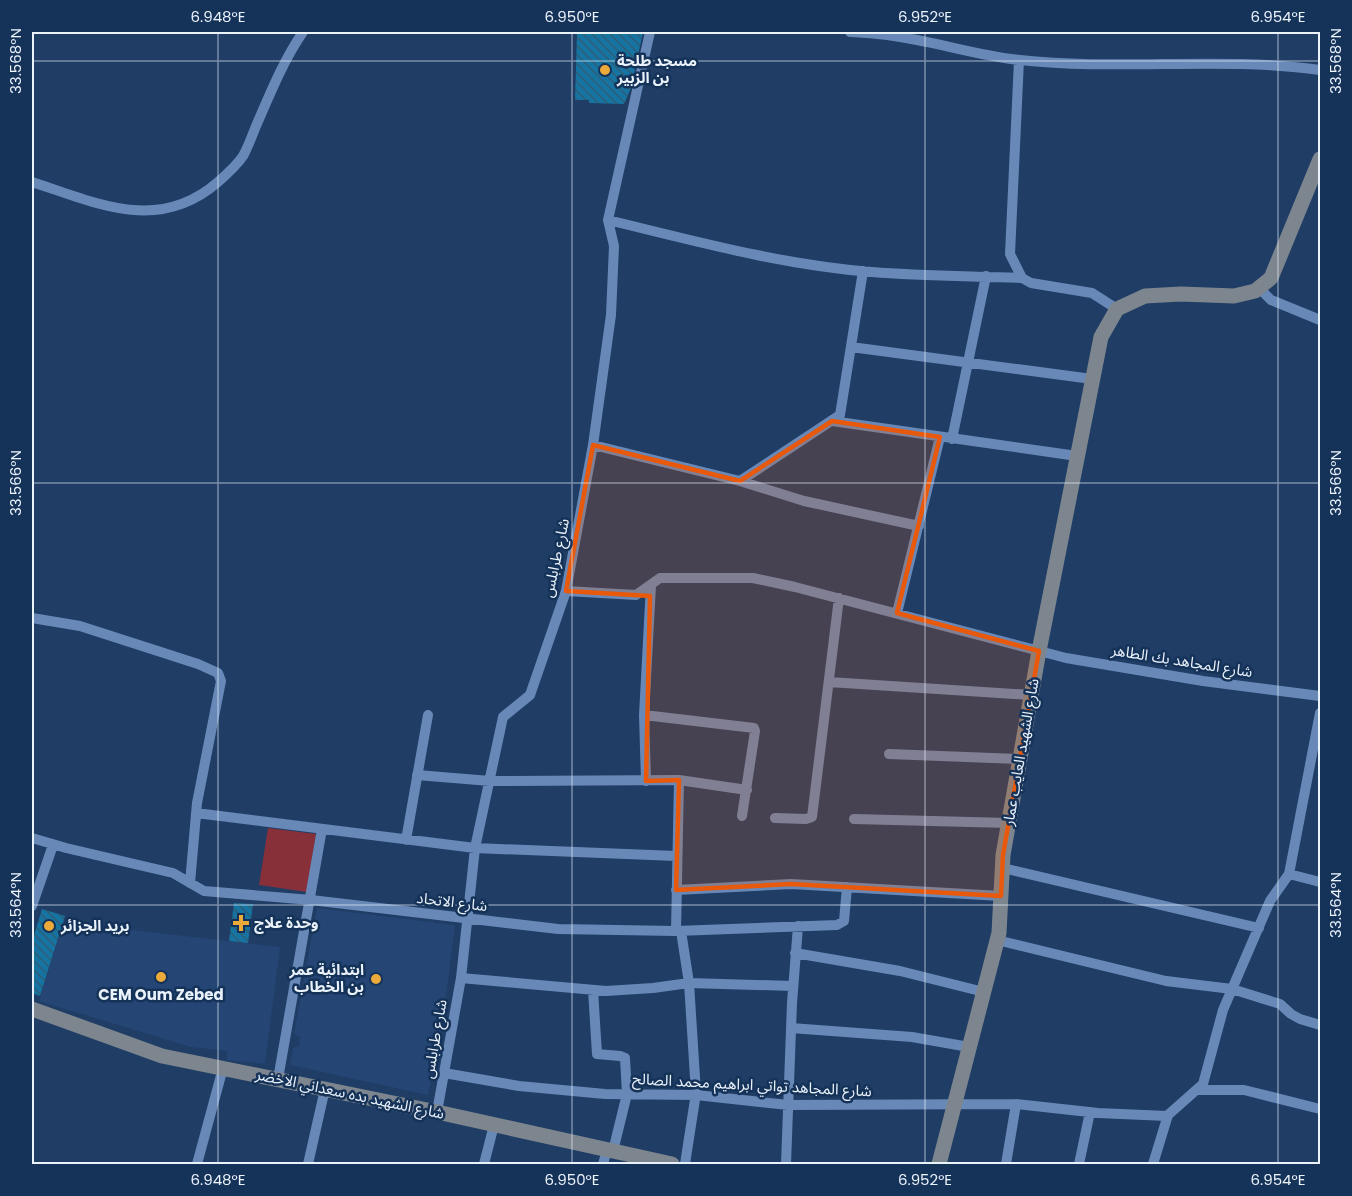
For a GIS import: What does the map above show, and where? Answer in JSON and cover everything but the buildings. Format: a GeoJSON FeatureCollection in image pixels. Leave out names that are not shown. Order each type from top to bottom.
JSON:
{"type":"FeatureCollection","features":[{"type":"Feature","properties":{"kind":"street"},"geometry":{"type":"LineString","coordinates":[[32,182],[132,211],[163,209],[185,204],[206,192],[242,157],[289,52],[303,32]]}},
{"type":"Feature","properties":{"kind":"street","name":"شارع طرابلس"},"geometry":{"type":"LineString","coordinates":[[437,1112],[461,978],[475,848],[504,717],[530,695],[566,591],[593,446],[611,315],[614,246],[608,220],[650,32]]}},
{"type":"Feature","properties":{"kind":"street"},"geometry":{"type":"LineString","coordinates":[[850,32],[900,34],[1019,60],[1099,64],[1218,62],[1320,70]]}},
{"type":"Feature","properties":{"kind":"street"},"geometry":{"type":"LineString","coordinates":[[1019,60],[1010,254],[1022,278]]}},
{"type":"Feature","properties":{"kind":"street"},"geometry":{"type":"LineString","coordinates":[[608,220],[749,254],[863,271],[1022,278],[1031,283],[1092,293],[1117,309],[1145,296],[1181,294],[1234,296],[1255,291],[1271,278],[1320,159]]}},
{"type":"Feature","properties":{"kind":"street"},"geometry":{"type":"LineString","coordinates":[[740,481],[840,415],[863,271]]}},
{"type":"Feature","properties":{"kind":"street"},"geometry":{"type":"LineString","coordinates":[[952,439],[986,276]]}},
{"type":"Feature","properties":{"kind":"street"},"geometry":{"type":"LineString","coordinates":[[1259,288],[1271,300],[1320,320]]}},
{"type":"Feature","properties":{"kind":"street","name":"شارع الشهيد العايب عمار"},"geometry":{"type":"LineString","coordinates":[[939,1164],[997,940],[1009,823],[1039,651],[1101,337],[1117,309]]}},
{"type":"Feature","properties":{"kind":"street"},"geometry":{"type":"LineString","coordinates":[[851,347],[1092,379]]}},
{"type":"Feature","properties":{"kind":"street"},"geometry":{"type":"LineString","coordinates":[[832,421],[1077,456]]}},
{"type":"Feature","properties":{"kind":"street"},"geometry":{"type":"LineString","coordinates":[[897,613],[940,437]]}},
{"type":"Feature","properties":{"kind":"street"},"geometry":{"type":"LineString","coordinates":[[593,446],[740,481],[804,501],[919,526]]}},
{"type":"Feature","properties":{"kind":"street","name":"شارع المجاهد بك الطاهر"},"geometry":{"type":"LineString","coordinates":[[566,591],[636,596],[660,578],[753,578],[1066,657],[1203,681],[1320,696]]}},
{"type":"Feature","properties":{"kind":"street"},"geometry":{"type":"LineString","coordinates":[[646,780],[644,715],[651,585]]}},
{"type":"Feature","properties":{"kind":"street"},"geometry":{"type":"LineString","coordinates":[[775,818],[806,819],[812,817],[839,598]]}},
{"type":"Feature","properties":{"kind":"street"},"geometry":{"type":"LineString","coordinates":[[32,618],[80,626],[198,664],[218,673],[221,681],[196,813],[190,884]]}},
{"type":"Feature","properties":{"kind":"street"},"geometry":{"type":"LineString","coordinates":[[829,682],[1031,695]]}},
{"type":"Feature","properties":{"kind":"street"},"geometry":{"type":"LineString","coordinates":[[1153,1164],[1167,1116],[1203,1084],[1223,1010],[1270,901],[1289,874],[1320,713]]}},
{"type":"Feature","properties":{"kind":"street"},"geometry":{"type":"LineString","coordinates":[[406,840],[428,715]]}},
{"type":"Feature","properties":{"kind":"street"},"geometry":{"type":"LineString","coordinates":[[644,715],[752,726],[755,731],[742,816]]}},
{"type":"Feature","properties":{"kind":"street"},"geometry":{"type":"LineString","coordinates":[[889,754],[1020,759]]}},
{"type":"Feature","properties":{"kind":"street"},"geometry":{"type":"LineString","coordinates":[[417,776],[490,781],[679,780],[747,790]]}},
{"type":"Feature","properties":{"kind":"street"},"geometry":{"type":"LineString","coordinates":[[679,780],[676,856],[678,931],[689,983],[696,1095],[685,1164]]}},
{"type":"Feature","properties":{"kind":"street"},"geometry":{"type":"LineString","coordinates":[[196,813],[475,848],[676,856]]}},
{"type":"Feature","properties":{"kind":"street"},"geometry":{"type":"LineString","coordinates":[[854,819],[1009,823]]}},
{"type":"Feature","properties":{"kind":"street"},"geometry":{"type":"LineString","coordinates":[[278,1079],[322,829]]}},
{"type":"Feature","properties":{"kind":"street","name":"شارع الاتحاد"},"geometry":{"type":"LineString","coordinates":[[32,838],[173,873],[204,891],[311,900],[558,929],[678,931],[841,924],[844,921],[847,887]]}},
{"type":"Feature","properties":{"kind":"street"},"geometry":{"type":"LineString","coordinates":[[32,906],[53,845]]}},
{"type":"Feature","properties":{"kind":"street"},"geometry":{"type":"LineString","coordinates":[[1003,868],[1259,928]]}},
{"type":"Feature","properties":{"kind":"street"},"geometry":{"type":"LineString","coordinates":[[1289,874],[1320,882]]}},
{"type":"Feature","properties":{"kind":"street"},"geometry":{"type":"LineString","coordinates":[[676,890],[791,884],[1001,896]]}},
{"type":"Feature","properties":{"kind":"street"},"geometry":{"type":"LineString","coordinates":[[786,1164],[793,986],[798,927]]}},
{"type":"Feature","properties":{"kind":"street"},"geometry":{"type":"LineString","coordinates":[[997,940],[1166,981],[1232,989],[1280,1004],[1300,1019],[1320,1025]]}},
{"type":"Feature","properties":{"kind":"street"},"geometry":{"type":"LineString","coordinates":[[795,953],[900,971],[984,992]]}},
{"type":"Feature","properties":{"kind":"street"},"geometry":{"type":"LineString","coordinates":[[461,978],[592,990],[653,988],[689,983],[793,986]]}},
{"type":"Feature","properties":{"kind":"street"},"geometry":{"type":"LineString","coordinates":[[592,990],[596,1050],[599,1055],[625,1058],[627,1094],[608,1155]]}},
{"type":"Feature","properties":{"kind":"street","name":"شارع الشهيد بده سعداني الاخضر"},"geometry":{"type":"LineString","coordinates":[[32,1009],[162,1056],[437,1112],[608,1155],[672,1164]]}},
{"type":"Feature","properties":{"kind":"street"},"geometry":{"type":"LineString","coordinates":[[791,1028],[912,1037],[969,1047]]}},
{"type":"Feature","properties":{"kind":"street"},"geometry":{"type":"LineString","coordinates":[[197,1164],[223,1068]]}},
{"type":"Feature","properties":{"kind":"street","name":"شارع المجاهد تواتي ابراهيم محمد الصالح"},"geometry":{"type":"LineString","coordinates":[[444,1073],[519,1086],[627,1094],[696,1095],[788,1105],[1016,1104],[1089,1112],[1167,1116]]}},
{"type":"Feature","properties":{"kind":"street"},"geometry":{"type":"LineString","coordinates":[[312,1164],[325,1089]]}},
{"type":"Feature","properties":{"kind":"street"},"geometry":{"type":"LineString","coordinates":[[1198,1090],[1244,1090],[1320,1109]]}},
{"type":"Feature","properties":{"kind":"street"},"geometry":{"type":"LineString","coordinates":[[1006,1164],[1016,1104]]}},
{"type":"Feature","properties":{"kind":"street"},"geometry":{"type":"LineString","coordinates":[[1079,1164],[1089,1112]]}},
{"type":"Feature","properties":{"kind":"street"},"geometry":{"type":"LineString","coordinates":[[484,1164],[495,1125]]}},
{"type":"Feature","properties":{"kind":"highlighted area"},"geometry":{"type":"Polygon","coordinates":[[[832,421],[940,437],[897,613],[1039,651],[1003,855],[1001,896],[791,884],[676,890],[679,780],[646,781],[650,596],[566,591],[593,445],[740,481],[832,421]]]}},
{"type":"Feature","properties":{"kind":"shaded area"},"geometry":{"type":"Polygon","coordinates":[[[268,828],[316,834],[307,892],[259,885],[268,828]]]}},
{"type":"Feature","properties":{"kind":"shaded area","name":"ابتدائية عمر بن الخطاب"},"geometry":{"type":"Polygon","coordinates":[[[317,908],[455,925],[441,1034],[428,1095],[290,1065],[293,1048],[299,1046],[300,1037],[294,1034],[317,908]]]}},
{"type":"Feature","properties":{"kind":"shaded area","name":"CEM Oum Zebed"},"geometry":{"type":"Polygon","coordinates":[[[63,922],[280,947],[265,1064],[227,1060],[227,1051],[191,1047],[39,1001],[63,922]]]}},
{"type":"Feature","properties":{"kind":"place","name":"مسجد طلحة بن الزبير"},"geometry":{"type":"Point","coordinates":[605,70]}},
{"type":"Feature","properties":{"kind":"place","name":"وحدة علاج"},"geometry":{"type":"Point","coordinates":[241,923]}},
{"type":"Feature","properties":{"kind":"place","name":"بريد الجزائر"},"geometry":{"type":"Point","coordinates":[49,926]}},
{"type":"Feature","properties":{"kind":"place","name":"CEM Oum Zebed"},"geometry":{"type":"Point","coordinates":[161,977]}},
{"type":"Feature","properties":{"kind":"place","name":"ابتدائية عمر بن الخطاب"},"geometry":{"type":"Point","coordinates":[376,979]}}]}
